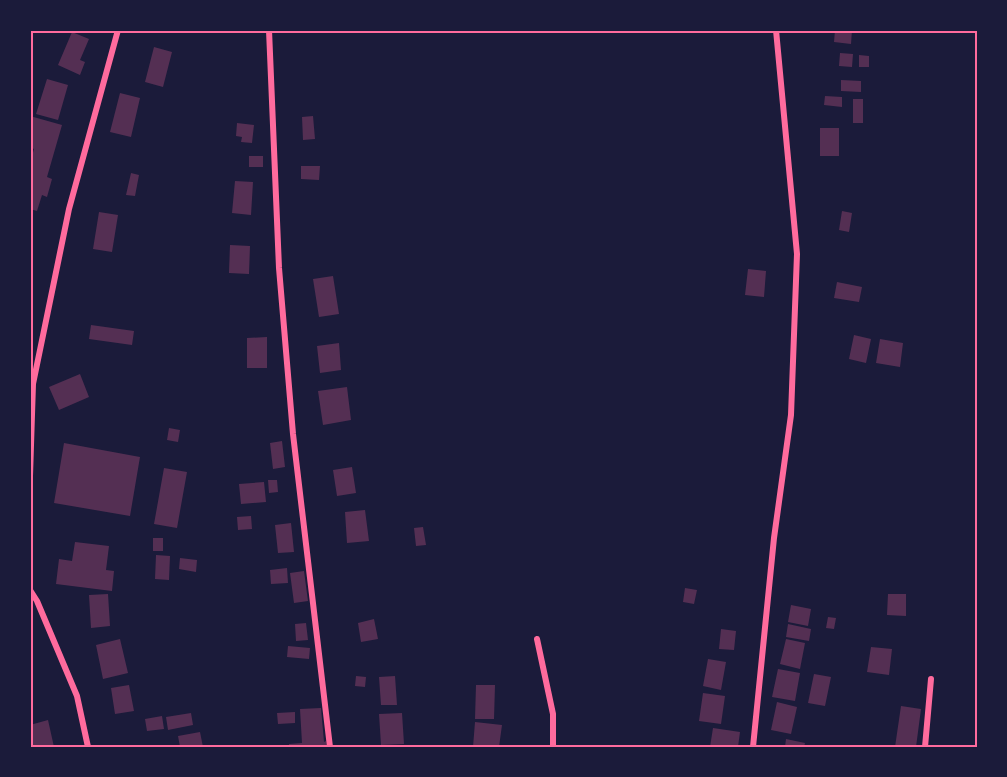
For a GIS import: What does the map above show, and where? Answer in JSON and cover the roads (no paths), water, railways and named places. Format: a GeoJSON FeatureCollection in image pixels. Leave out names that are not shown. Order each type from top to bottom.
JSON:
{"type":"FeatureCollection","features":[{"type":"Feature","properties":{"kind":"street"},"geometry":{"type":"LineString","coordinates":[[30,476],[33,384],[69,209],[118,30]]}},
{"type":"Feature","properties":{"kind":"street"},"geometry":{"type":"LineString","coordinates":[[269,30],[279,268],[293,434],[330,747]]}},
{"type":"Feature","properties":{"kind":"street"},"geometry":{"type":"LineString","coordinates":[[753,747],[774,538],[791,415],[797,254],[776,30]]}},
{"type":"Feature","properties":{"kind":"street"},"geometry":{"type":"LineString","coordinates":[[30,590],[77,696],[88,747]]}},
{"type":"Feature","properties":{"kind":"street"},"geometry":{"type":"LineString","coordinates":[[537,639],[553,714],[553,747]]}},
{"type":"Feature","properties":{"kind":"street"},"geometry":{"type":"LineString","coordinates":[[925,747],[931,679]]}}]}
